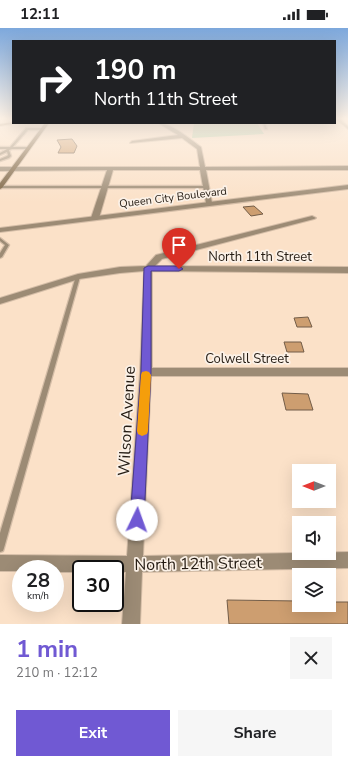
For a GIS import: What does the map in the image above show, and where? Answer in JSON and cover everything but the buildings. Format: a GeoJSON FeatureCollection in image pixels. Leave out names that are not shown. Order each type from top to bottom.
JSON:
{"type":"FeatureCollection","features":[{"type":"Feature","properties":{"kind":"main road"},"geometry":{"type":"LineString","coordinates":[[0,187],[28,148]]}},
{"type":"Feature","properties":{"kind":"street"},"geometry":{"type":"LineString","coordinates":[[198,147],[200,148],[204,169],[209,203]]}},
{"type":"Feature","properties":{"kind":"street"},"geometry":{"type":"LineString","coordinates":[[0,169],[110,170],[348,168]]}},
{"type":"Feature","properties":{"kind":"street"},"geometry":{"type":"LineString","coordinates":[[95,218],[110,170]]}},
{"type":"Feature","properties":{"kind":"street","name":"Queen City Boulevard"},"geometry":{"type":"LineString","coordinates":[[0,230],[348,187]]}},
{"type":"Feature","properties":{"kind":"street"},"geometry":{"type":"LineString","coordinates":[[148,268],[159,256],[312,218]]}},
{"type":"Feature","properties":{"kind":"street","name":"North 11th Street"},"geometry":{"type":"LineString","coordinates":[[0,301],[78,277],[120,270],[148,268],[348,270]]}},
{"type":"Feature","properties":{"kind":"street","name":"Wilson Avenue"},"geometry":{"type":"LineString","coordinates":[[131,624],[146,372],[148,268]]}},
{"type":"Feature","properties":{"kind":"street","name":"Colwell Street"},"geometry":{"type":"LineString","coordinates":[[146,372],[348,372]]}},
{"type":"Feature","properties":{"kind":"street","name":"North 12th Street"},"geometry":{"type":"LineString","coordinates":[[0,563],[134,564],[348,560]]}},
{"type":"Feature","properties":{"kind":"lane"},"geometry":{"type":"LineString","coordinates":[[0,148],[28,148]]}},
{"type":"Feature","properties":{"kind":"lane"},"geometry":{"type":"LineString","coordinates":[[0,154],[9,149]]}},
{"type":"Feature","properties":{"kind":"lane"},"geometry":{"type":"LineString","coordinates":[[0,160],[10,155],[9,149]]}},
{"type":"Feature","properties":{"kind":"lane"},"geometry":{"type":"LineString","coordinates":[[0,187],[206,187]]}},
{"type":"Feature","properties":{"kind":"lane"},"geometry":{"type":"LineString","coordinates":[[0,239],[7,245],[0,257]]}},
{"type":"Feature","properties":{"kind":"lane"},"geometry":{"type":"LineString","coordinates":[[0,548],[78,277]]}},
{"type":"Feature","properties":{"kind":"slow traffic"},"geometry":{"type":"LineString","coordinates":[[142,431],[146,375]]}},
{"type":"Feature","properties":{"kind":"route"},"geometry":{"type":"LineString","coordinates":[[137,520],[146,372],[148,268],[179,269]]}}]}
